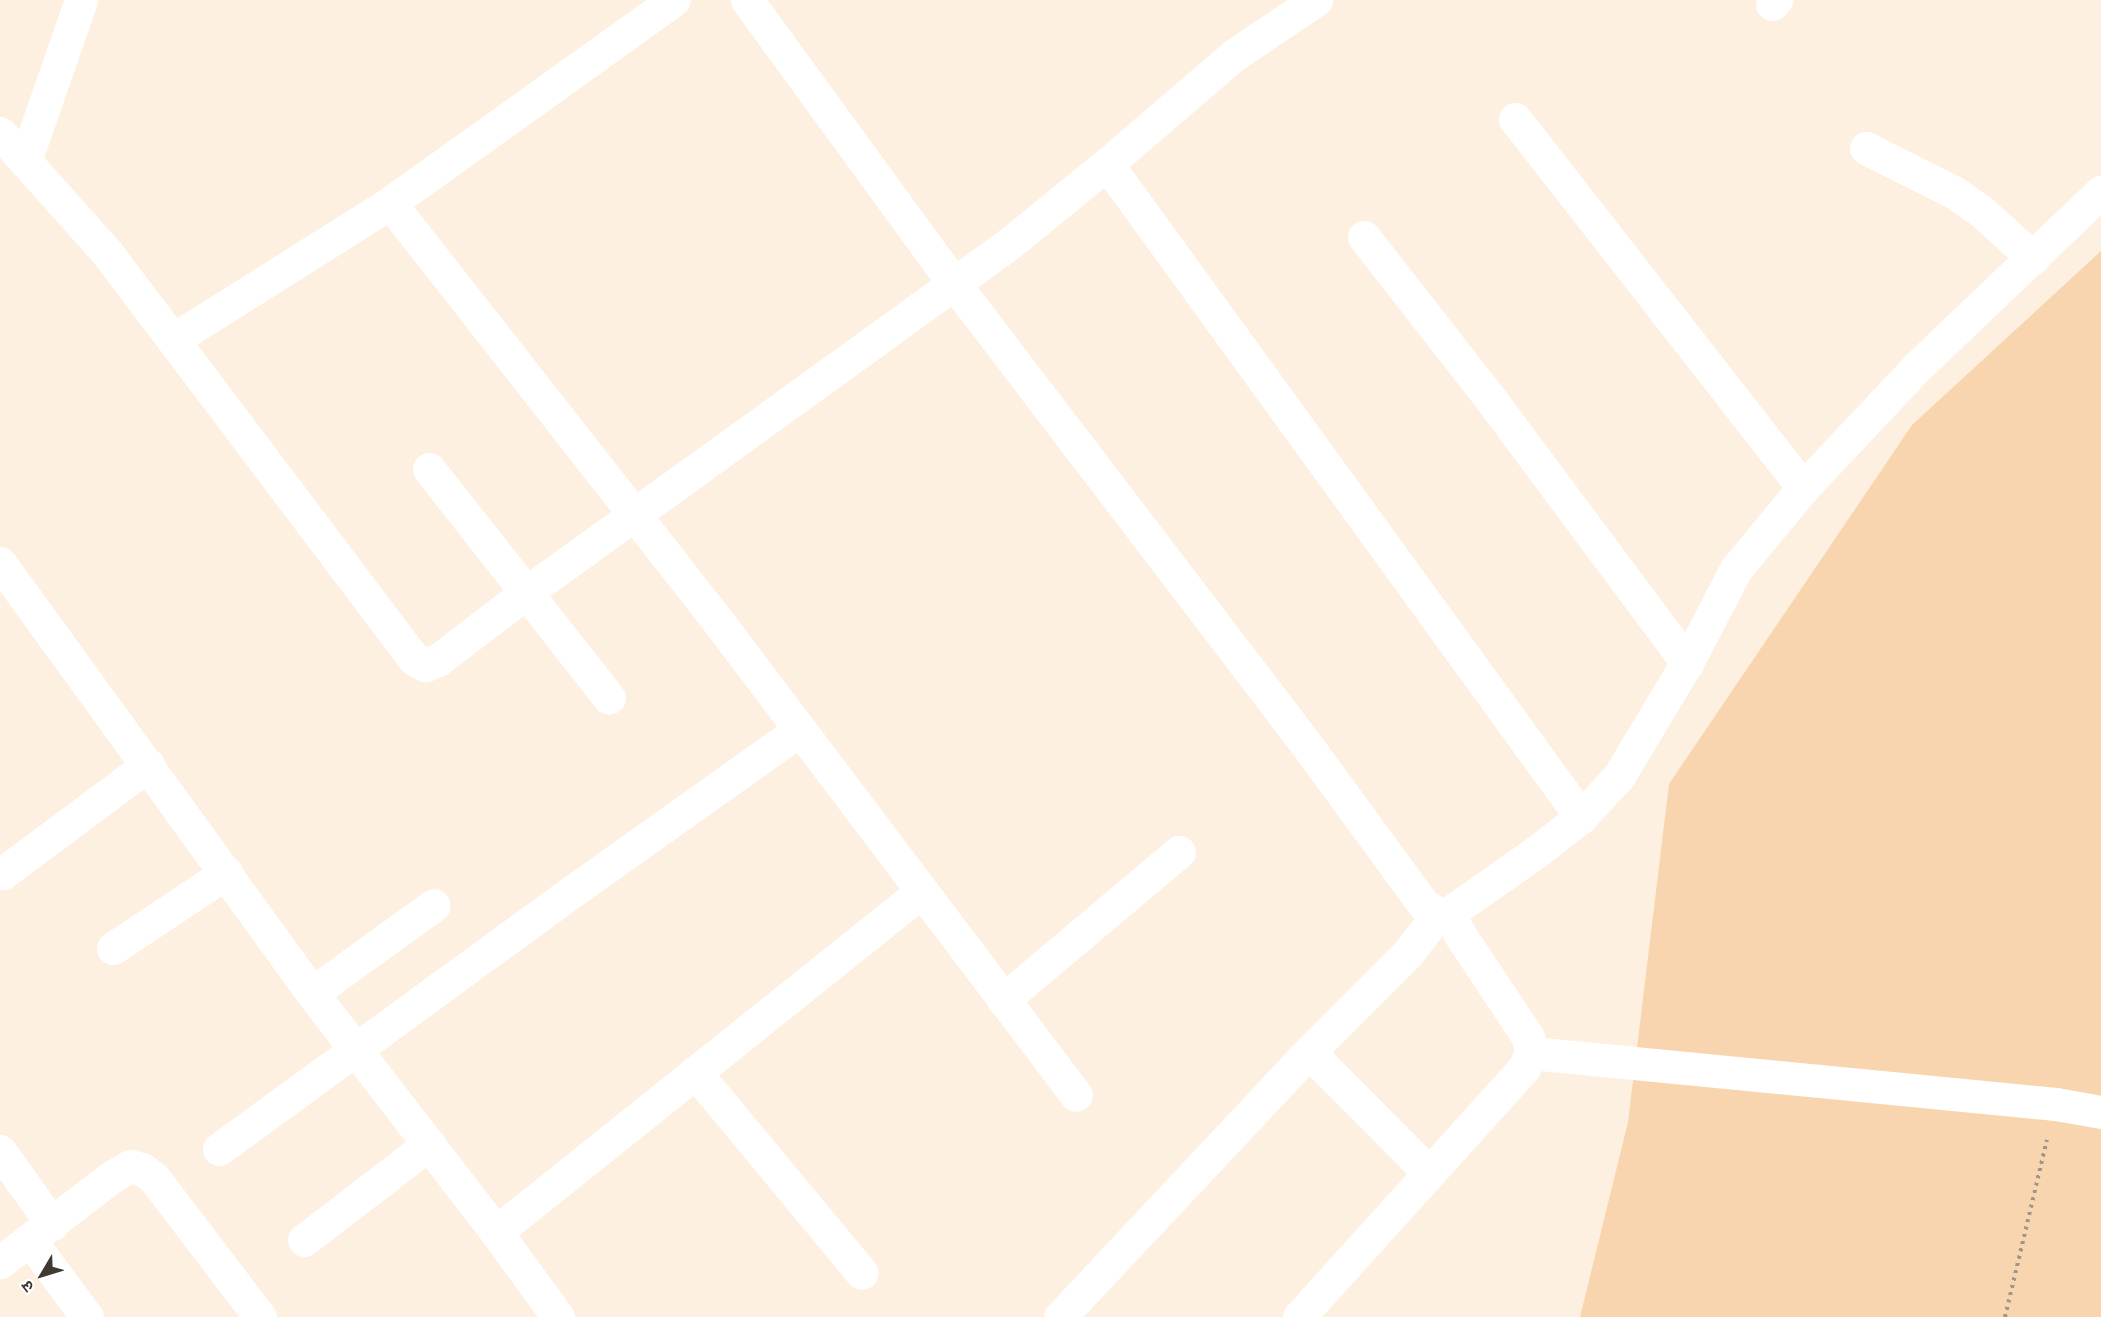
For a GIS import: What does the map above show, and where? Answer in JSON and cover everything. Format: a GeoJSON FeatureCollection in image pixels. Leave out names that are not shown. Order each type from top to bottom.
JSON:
{"type":"FeatureCollection","features":[{"type":"Feature","properties":{"kind":"street"},"geometry":{"type":"LineString","coordinates":[[25,160],[81,0]]}},
{"type":"Feature","properties":{"kind":"street"},"geometry":{"type":"LineString","coordinates":[[174,339],[390,203],[674,0]]}},
{"type":"Feature","properties":{"kind":"street"},"geometry":{"type":"LineString","coordinates":[[747,0],[953,282],[1306,744],[1423,904],[1443,914],[1459,933],[1528,1037],[1531,1053],[1524,1068],[1299,1317]]}},
{"type":"Feature","properties":{"kind":"street"},"geometry":{"type":"LineString","coordinates":[[0,133],[108,254],[414,659],[425,665],[438,660],[526,592],[636,515],[953,282],[1010,243],[1107,164],[1234,55],[1316,0]]}},
{"type":"Feature","properties":{"kind":"street"},"geometry":{"type":"LineString","coordinates":[[1515,119],[1803,488]]}},
{"type":"Feature","properties":{"kind":"street"},"geometry":{"type":"LineString","coordinates":[[1866,148],[1955,193],[1982,211],[2033,258]]}},
{"type":"Feature","properties":{"kind":"street"},"geometry":{"type":"LineString","coordinates":[[1107,164],[1581,817]]}},
{"type":"Feature","properties":{"kind":"street"},"geometry":{"type":"LineString","coordinates":[[1060,1317],[1309,1052],[1443,914],[1581,817],[1619,776],[1688,663],[1736,569],[1803,488],[1918,366],[2101,192]]}},
{"type":"Feature","properties":{"kind":"street"},"geometry":{"type":"LineString","coordinates":[[390,203],[636,515],[1076,1095]]}},
{"type":"Feature","properties":{"kind":"street"},"geometry":{"type":"LineString","coordinates":[[1364,237],[1492,401],[1688,663]]}},
{"type":"Feature","properties":{"kind":"street"},"geometry":{"type":"LineString","coordinates":[[429,469],[609,698]]}},
{"type":"Feature","properties":{"kind":"street"},"geometry":{"type":"LineString","coordinates":[[0,563],[312,993],[496,1232],[558,1317]]}},
{"type":"Feature","properties":{"kind":"street"},"geometry":{"type":"LineString","coordinates":[[219,1149],[799,730]]}},
{"type":"Feature","properties":{"kind":"street"},"geometry":{"type":"LineString","coordinates":[[3,873],[148,765]]}},
{"type":"Feature","properties":{"kind":"street"},"geometry":{"type":"LineString","coordinates":[[1003,1000],[1179,852]]}},
{"type":"Feature","properties":{"kind":"street"},"geometry":{"type":"LineString","coordinates":[[113,948],[226,873]]}},
{"type":"Feature","properties":{"kind":"street"},"geometry":{"type":"LineString","coordinates":[[496,1232],[921,892]]}},
{"type":"Feature","properties":{"kind":"street"},"geometry":{"type":"LineString","coordinates":[[312,993],[434,905]]}},
{"type":"Feature","properties":{"kind":"street"},"geometry":{"type":"LineString","coordinates":[[1309,1052],[1429,1173]]}},
{"type":"Feature","properties":{"kind":"street"},"geometry":{"type":"LineString","coordinates":[[1531,1053],[2056,1104],[2101,1112]]}},
{"type":"Feature","properties":{"kind":"street"},"geometry":{"type":"LineString","coordinates":[[695,1072],[862,1273]]}},
{"type":"Feature","properties":{"kind":"street"},"geometry":{"type":"LineString","coordinates":[[304,1240],[429,1144]]}},
{"type":"Feature","properties":{"kind":"street"},"geometry":{"type":"LineString","coordinates":[[0,1151],[87,1317]]}},
{"type":"Feature","properties":{"kind":"street"},"geometry":{"type":"LineString","coordinates":[[0,1262],[122,1171],[130,1166],[142,1168],[154,1178],[260,1317]]}},
{"type":"Feature","properties":{"kind":"path"},"geometry":{"type":"LineString","coordinates":[[2005,1317],[2056,1104]]}},
{"type":"Feature","properties":{"kind":"shaded area"},"geometry":{"type":"Polygon","coordinates":[[[2101,251],[2101,1317],[1580,1317],[1628,1122],[1669,784],[1912,425],[2101,251]]]}}]}
